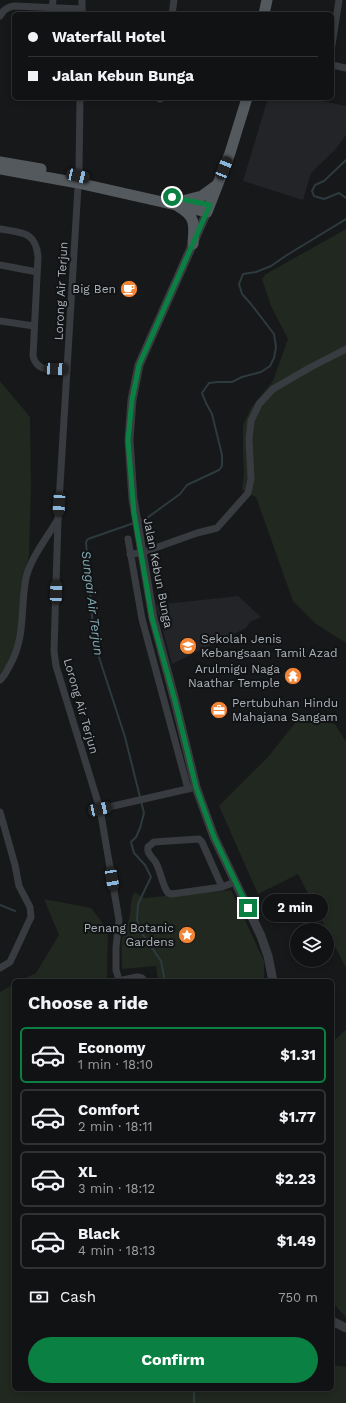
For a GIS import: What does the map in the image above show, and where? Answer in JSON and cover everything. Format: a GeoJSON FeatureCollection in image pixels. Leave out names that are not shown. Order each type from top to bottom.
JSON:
{"type":"FeatureCollection","features":[{"type":"Feature","properties":{"kind":"main road"},"geometry":{"type":"LineString","coordinates":[[264,12],[267,0]]}},
{"type":"Feature","properties":{"kind":"main road"},"geometry":{"type":"LineString","coordinates":[[208,208],[230,153],[246,100]]}},
{"type":"Feature","properties":{"kind":"main road"},"geometry":{"type":"LineString","coordinates":[[0,162],[186,200],[208,208]]}},
{"type":"Feature","properties":{"kind":"main road"},"geometry":{"type":"LineString","coordinates":[[0,170],[78,179],[173,204],[208,208]]}},
{"type":"Feature","properties":{"kind":"main road"},"geometry":{"type":"LineString","coordinates":[[186,200],[202,196],[219,183]]}},
{"type":"Feature","properties":{"kind":"main road"},"geometry":{"type":"LineString","coordinates":[[173,204],[185,211],[192,218],[194,230],[193,244]]}},
{"type":"Feature","properties":{"kind":"street"},"geometry":{"type":"LineString","coordinates":[[52,8],[53,0]]}},
{"type":"Feature","properties":{"kind":"street"},"geometry":{"type":"LineString","coordinates":[[0,16],[8,7],[14,6],[52,8],[82,12],[82,0]]}},
{"type":"Feature","properties":{"kind":"street"},"geometry":{"type":"LineString","coordinates":[[172,12],[174,0]]}},
{"type":"Feature","properties":{"kind":"street"},"geometry":{"type":"LineString","coordinates":[[334,32],[339,0]]}},
{"type":"Feature","properties":{"kind":"street"},"geometry":{"type":"LineString","coordinates":[[334,65],[346,68]]}},
{"type":"Feature","properties":{"kind":"street","name":"Lorong Air Terjun"},"geometry":{"type":"LineString","coordinates":[[80,100],[78,179],[58,519],[54,651],[56,666],[100,809],[119,920],[116,947],[116,970],[118,979]]}},
{"type":"Feature","properties":{"kind":"street","name":"Jalan Kebun Bunga"},"geometry":{"type":"LineString","coordinates":[[208,208],[139,365],[132,400],[128,440],[134,513],[152,618],[176,706],[192,788],[261,936],[268,956],[273,979]]}},
{"type":"Feature","properties":{"kind":"street"},"geometry":{"type":"LineString","coordinates":[[0,229],[28,235],[34,239],[38,251],[34,326],[34,362],[39,367],[45,369],[67,370]]}},
{"type":"Feature","properties":{"kind":"street"},"geometry":{"type":"LineString","coordinates":[[0,265],[37,272]]}},
{"type":"Feature","properties":{"kind":"street"},"geometry":{"type":"LineString","coordinates":[[0,321],[34,326]]}},
{"type":"Feature","properties":{"kind":"street"},"geometry":{"type":"LineString","coordinates":[[130,554],[141,553],[197,533],[217,528],[248,493],[251,479],[249,439],[251,421],[259,404],[273,390],[297,375],[346,349]]}},
{"type":"Feature","properties":{"kind":"street"},"geometry":{"type":"LineString","coordinates":[[0,680],[16,655],[23,625],[24,593],[27,578],[34,558],[58,519]]}},
{"type":"Feature","properties":{"kind":"street"},"geometry":{"type":"LineString","coordinates":[[100,809],[192,788],[142,619],[128,539]]}},
{"type":"Feature","properties":{"kind":"street"},"geometry":{"type":"LineString","coordinates":[[0,812],[15,865],[19,886],[30,907],[31,917],[10,962],[0,968]]}},
{"type":"Feature","properties":{"kind":"street"},"geometry":{"type":"LineString","coordinates":[[222,887],[200,839],[154,842],[148,846],[149,854],[156,862],[167,892],[172,894],[222,887],[235,882]]}},
{"type":"Feature","properties":{"kind":"street"},"geometry":{"type":"LineString","coordinates":[[126,979],[137,976],[143,979]]}},
{"type":"Feature","properties":{"kind":"street"},"geometry":{"type":"LineString","coordinates":[[334,1322],[346,1328]]}},
{"type":"Feature","properties":{"kind":"shaded area"},"geometry":{"type":"Polygon","coordinates":[[[267,100],[318,100],[346,106],[346,135],[335,150],[311,173],[303,200],[243,181],[267,100]]]}},
{"type":"Feature","properties":{"kind":"shaded area"},"geometry":{"type":"Polygon","coordinates":[[[346,229],[346,643],[316,624],[293,601],[256,497],[242,490],[244,473],[243,425],[251,408],[273,381],[288,339],[271,306],[262,279],[266,274],[346,229]]]}},
{"type":"Feature","properties":{"kind":"shaded area"},"geometry":{"type":"Polygon","coordinates":[[[0,381],[30,417],[31,488],[29,556],[22,583],[17,644],[0,681],[0,381]]]}},
{"type":"Feature","properties":{"kind":"shaded area","name":"Sekolah Jenis Kebangsaan Tamil Azad"},"geometry":{"type":"Polygon","coordinates":[[[238,596],[261,617],[250,622],[246,628],[172,664],[156,605],[238,596]]]}},
{"type":"Feature","properties":{"kind":"shaded area"},"geometry":{"type":"Polygon","coordinates":[[[299,718],[335,724],[346,742],[346,968],[334,944],[334,923],[323,923],[298,874],[258,894],[219,806],[268,757],[299,718]]]}},
{"type":"Feature","properties":{"kind":"shaded area","name":"Penang Botanic Gardens"},"geometry":{"type":"Polygon","coordinates":[[[231,890],[264,961],[264,979],[158,979],[156,966],[122,969],[123,935],[130,916],[132,898],[135,892],[144,898],[231,890]]]}},
{"type":"Feature","properties":{"kind":"shaded area"},"geometry":{"type":"Polygon","coordinates":[[[44,899],[91,908],[108,930],[107,979],[24,979],[36,973],[59,935],[44,899]]]}},
{"type":"Feature","properties":{"kind":"shaded area"},"geometry":{"type":"Polygon","coordinates":[[[12,985],[12,1391],[334,1391],[334,1365],[346,1367],[346,1403],[0,1403],[0,992],[12,985]]]}},
{"type":"Feature","properties":{"kind":"shaded area"},"geometry":{"type":"Polygon","coordinates":[[[346,1030],[346,1317],[334,1304],[334,1040],[346,1030]]]}},
{"type":"Feature","properties":{"kind":"waterway","name":"Sungai Air Terjun"},"geometry":{"type":"LineString","coordinates":[[346,160],[324,181],[315,185],[312,191],[314,196],[324,199],[339,193],[346,198]]}},
{"type":"Feature","properties":{"kind":"waterway","name":"Sungai Air Terjun"},"geometry":{"type":"LineString","coordinates":[[140,521],[147,518],[180,494],[187,485],[219,470],[222,466],[222,455],[212,414],[202,393],[209,383],[232,382],[242,377],[261,372],[270,366],[274,358],[276,347],[274,334],[242,294],[239,284],[243,274],[256,272],[271,266],[346,219]]}},
{"type":"Feature","properties":{"kind":"waterway","name":"Sungai Air Terjun"},"geometry":{"type":"LineString","coordinates":[[134,523],[88,539],[86,542],[93,628],[97,651],[125,737],[144,813],[136,837],[131,842],[134,853],[145,865],[151,877],[138,904],[137,920],[141,932],[161,961],[165,979]]}},
{"type":"Feature","properties":{"kind":"waterway"},"geometry":{"type":"LineString","coordinates":[[0,905],[15,911]]}},
{"type":"Feature","properties":{"kind":"waterway","name":"Sungai Air Terjun"},"geometry":{"type":"LineString","coordinates":[[194,1391],[194,1403]]}},
{"type":"Feature","properties":{"kind":"place","name":"Big Ben"},"geometry":{"type":"Point","coordinates":[129,289]}},
{"type":"Feature","properties":{"kind":"place","name":"Sekolah Jenis Kebangsaan Tamil Azad"},"geometry":{"type":"Point","coordinates":[188,646]}},
{"type":"Feature","properties":{"kind":"place","name":"Arulmigu Naga Naathar Temple"},"geometry":{"type":"Point","coordinates":[293,676]}},
{"type":"Feature","properties":{"kind":"place","name":"Pertubuhan Hindu Mahajana Sangam"},"geometry":{"type":"Point","coordinates":[219,710]}},
{"type":"Feature","properties":{"kind":"place","name":"Penang Botanic Gardens"},"geometry":{"type":"Point","coordinates":[187,935]}},
{"type":"Feature","properties":{"kind":"route"},"geometry":{"type":"LineString","coordinates":[[172,197],[210,205],[139,365],[132,400],[128,440],[132,499],[152,618],[175,701],[198,796],[214,837],[248,908]]}}]}
